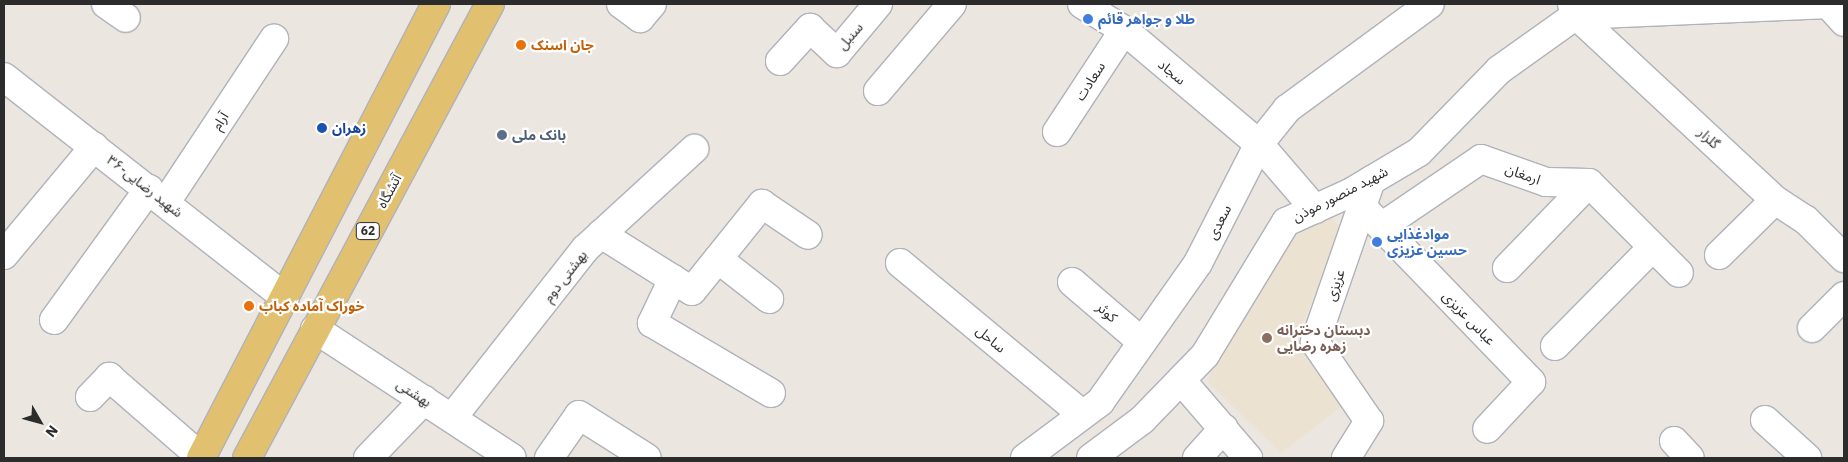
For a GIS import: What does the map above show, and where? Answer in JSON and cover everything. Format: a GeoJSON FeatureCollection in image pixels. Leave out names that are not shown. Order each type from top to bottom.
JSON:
{"type":"FeatureCollection","features":[{"type":"Feature","properties":{"kind":"main road"},"geometry":{"type":"LineString","coordinates":[[201,458],[436,4]]}},
{"type":"Feature","properties":{"kind":"main road","name":"آتشگاه"},"geometry":{"type":"LineString","coordinates":[[247,458],[490,4]]}},
{"type":"Feature","properties":{"kind":"street"},"geometry":{"type":"LineString","coordinates":[[621,4],[640,18],[652,4]]}},
{"type":"Feature","properties":{"kind":"street","name":"سنبل"},"geometry":{"type":"LineString","coordinates":[[780,61],[810,28],[836,53],[878,4]]}},
{"type":"Feature","properties":{"kind":"street"},"geometry":{"type":"LineString","coordinates":[[878,91],[952,4]]}},
{"type":"Feature","properties":{"kind":"street","name":"سعدی"},"geometry":{"type":"LineString","coordinates":[[1025,458],[1100,402],[1198,263],[1259,144],[1287,109],[1428,4]]}},
{"type":"Feature","properties":{"kind":"street"},"geometry":{"type":"LineString","coordinates":[[1574,9],[1829,4],[1844,22]]}},
{"type":"Feature","properties":{"kind":"street","name":"شهید منصور موذن"},"geometry":{"type":"LineString","coordinates":[[1090,458],[1142,420],[1205,355],[1286,222],[1371,180],[1419,152],[1498,70],[1574,9]]}},
{"type":"Feature","properties":{"kind":"street","name":"گلزار"},"geometry":{"type":"LineString","coordinates":[[1574,9],[1775,200],[1806,220],[1844,258]]}},
{"type":"Feature","properties":{"kind":"street","name":"سجاد"},"geometry":{"type":"LineString","coordinates":[[1105,14],[1259,144],[1315,208]]}},
{"type":"Feature","properties":{"kind":"street","name":"سعادت"},"geometry":{"type":"LineString","coordinates":[[1057,132],[1105,14]]}},
{"type":"Feature","properties":{"kind":"street","name":"آرام"},"geometry":{"type":"LineString","coordinates":[[54,320],[158,196],[274,39]]}},
{"type":"Feature","properties":{"kind":"street","name":"۳۶-شهید رضایی"},"geometry":{"type":"LineString","coordinates":[[4,77],[285,297]]}},
{"type":"Feature","properties":{"kind":"street"},"geometry":{"type":"LineString","coordinates":[[4,255],[94,147]]}},
{"type":"Feature","properties":{"kind":"street","name":"بهشتی دوم"},"geometry":{"type":"LineString","coordinates":[[452,418],[586,248],[694,149]]}},
{"type":"Feature","properties":{"kind":"street","name":"ارمغان"},"geometry":{"type":"LineString","coordinates":[[1381,227],[1481,159],[1546,182],[1588,183]]}},
{"type":"Feature","properties":{"kind":"street","name":"عزیزی"},"geometry":{"type":"LineString","coordinates":[[1346,458],[1369,421],[1315,342],[1371,180]]}},
{"type":"Feature","properties":{"kind":"street"},"geometry":{"type":"LineString","coordinates":[[1507,268],[1588,183],[1679,273]]}},
{"type":"Feature","properties":{"kind":"street"},"geometry":{"type":"LineString","coordinates":[[1719,256],[1775,200]]}},
{"type":"Feature","properties":{"kind":"street"},"geometry":{"type":"LineString","coordinates":[[601,234],[692,291],[762,204],[808,235]]}},
{"type":"Feature","properties":{"kind":"street","name":"عباس عزیزی"},"geometry":{"type":"LineString","coordinates":[[1362,207],[1531,382],[1487,429]]}},
{"type":"Feature","properties":{"kind":"street"},"geometry":{"type":"LineString","coordinates":[[1555,346],[1653,247]]}},
{"type":"Feature","properties":{"kind":"street"},"geometry":{"type":"LineString","coordinates":[[718,259],[769,299]]}},
{"type":"Feature","properties":{"kind":"street","name":"ساحل"},"geometry":{"type":"LineString","coordinates":[[900,263],[1082,414]]}},
{"type":"Feature","properties":{"kind":"street"},"geometry":{"type":"LineString","coordinates":[[673,279],[652,323],[771,393]]}},
{"type":"Feature","properties":{"kind":"street","name":"کوثر"},"geometry":{"type":"LineString","coordinates":[[1072,282],[1142,342]]}},
{"type":"Feature","properties":{"kind":"street"},"geometry":{"type":"LineString","coordinates":[[1812,328],[1844,296]]}},
{"type":"Feature","properties":{"kind":"street","name":"بهشتی"},"geometry":{"type":"LineString","coordinates":[[315,329],[512,458]]}},
{"type":"Feature","properties":{"kind":"street"},"geometry":{"type":"LineString","coordinates":[[90,397],[109,377],[201,458]]}},
{"type":"Feature","properties":{"kind":"street"},"geometry":{"type":"LineString","coordinates":[[1181,380],[1248,458]]}},
{"type":"Feature","properties":{"kind":"street"},"geometry":{"type":"LineString","coordinates":[[368,458],[424,400]]}},
{"type":"Feature","properties":{"kind":"street"},"geometry":{"type":"LineString","coordinates":[[549,458],[579,415],[646,458]]}},
{"type":"Feature","properties":{"kind":"street"},"geometry":{"type":"LineString","coordinates":[[1765,420],[1807,458]]}},
{"type":"Feature","properties":{"kind":"street"},"geometry":{"type":"LineString","coordinates":[[1197,458],[1224,428]]}},
{"type":"Feature","properties":{"kind":"shaded area","name":"دبستان دخترانه زهره رضایی"},"geometry":{"type":"Polygon","coordinates":[[[1324,213],[1347,231],[1301,325],[1349,401],[1281,453],[1208,382],[1216,352],[1292,228],[1324,213]]]}},
{"type":"Feature","properties":{"kind":"place","name":"طلا و جواهر قائم"},"geometry":{"type":"Point","coordinates":[1088,19]}},
{"type":"Feature","properties":{"kind":"place","name":"جان اسنک"},"geometry":{"type":"Point","coordinates":[521,45]}},
{"type":"Feature","properties":{"kind":"place","name":"زهران"},"geometry":{"type":"Point","coordinates":[322,128]}},
{"type":"Feature","properties":{"kind":"place","name":"بانک ملی"},"geometry":{"type":"Point","coordinates":[502,135]}},
{"type":"Feature","properties":{"kind":"place","name":"موادغذایی حسین عزیزی"},"geometry":{"type":"Point","coordinates":[1377,242]}},
{"type":"Feature","properties":{"kind":"place","name":"خوراک آماده کباب"},"geometry":{"type":"Point","coordinates":[249,306]}},
{"type":"Feature","properties":{"kind":"place","name":"دبستان دخترانه زهره رضایی"},"geometry":{"type":"Point","coordinates":[1267,338]}}]}
